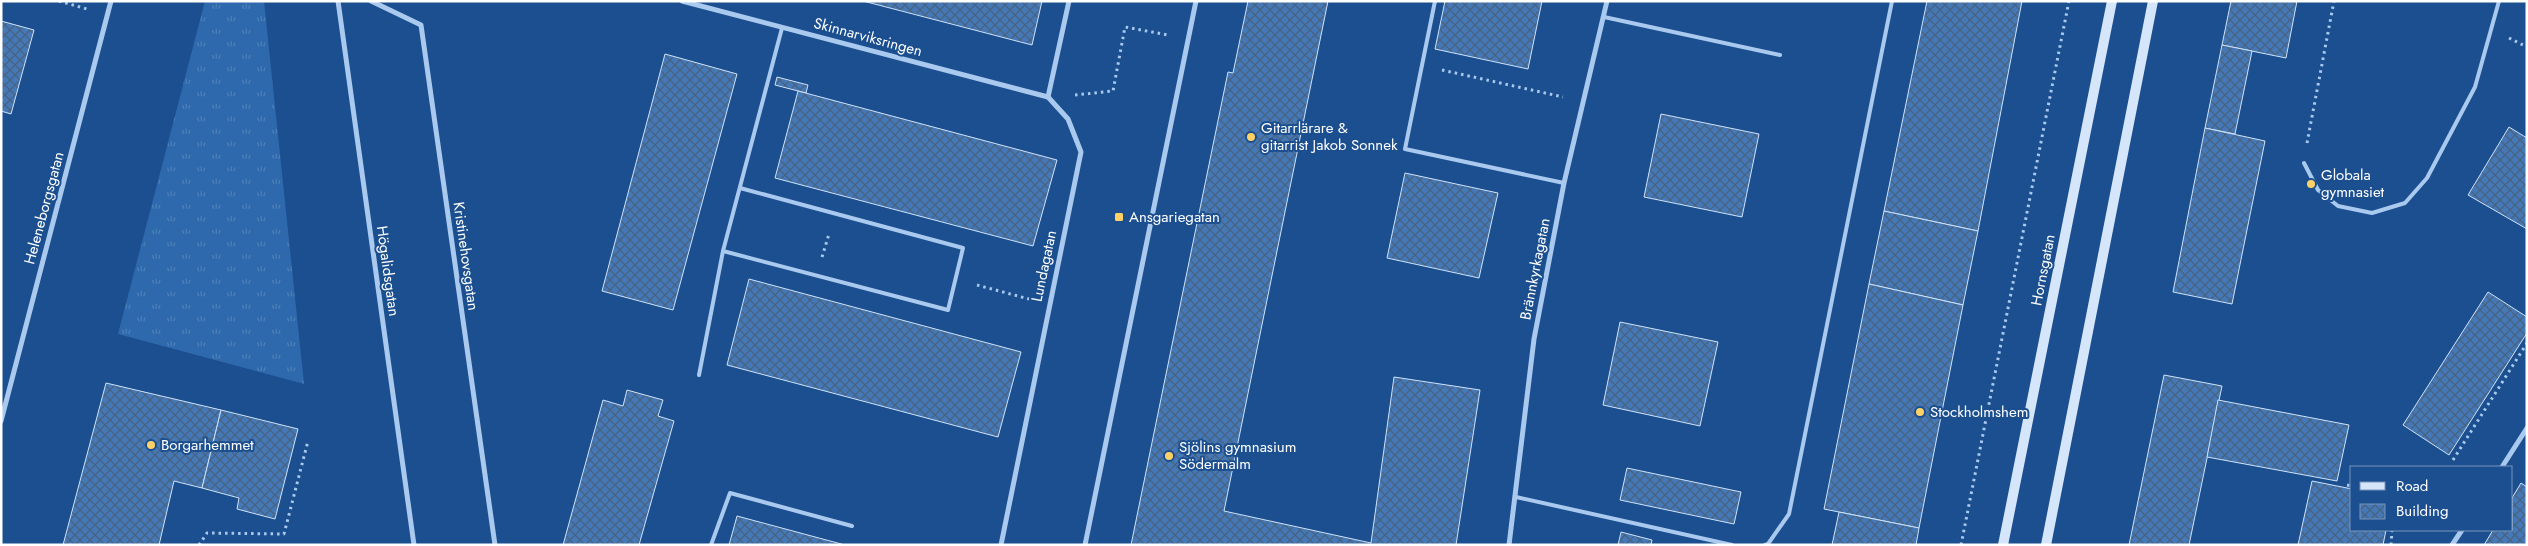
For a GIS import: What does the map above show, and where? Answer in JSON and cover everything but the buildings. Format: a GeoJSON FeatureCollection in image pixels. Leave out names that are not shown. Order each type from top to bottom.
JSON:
{"type":"FeatureCollection","features":[{"type":"Feature","properties":{"kind":"main road","name":"Hornsgatan"},"geometry":{"type":"LineString","coordinates":[[2003,545],[2112,1]]}},
{"type":"Feature","properties":{"kind":"main road"},"geometry":{"type":"LineString","coordinates":[[2046,545],[2153,1]]}},
{"type":"Feature","properties":{"kind":"street","name":"Heleneborgsgatan"},"geometry":{"type":"LineString","coordinates":[[1,421],[111,1]]}},
{"type":"Feature","properties":{"kind":"street","name":"Högalidsgatan"},"geometry":{"type":"LineString","coordinates":[[338,1],[414,545]]}},
{"type":"Feature","properties":{"kind":"street","name":"Kristinehovsgatan"},"geometry":{"type":"LineString","coordinates":[[371,1],[421,25],[495,545]]}},
{"type":"Feature","properties":{"kind":"street","name":"Skinnarviksringen"},"geometry":{"type":"LineString","coordinates":[[682,1],[1048,98]]}},
{"type":"Feature","properties":{"kind":"street"},"geometry":{"type":"LineString","coordinates":[[1048,98],[1069,1]]}},
{"type":"Feature","properties":{"kind":"street"},"geometry":{"type":"LineString","coordinates":[[1085,545],[1196,1]]}},
{"type":"Feature","properties":{"kind":"street","name":"Brännkyrkagatan"},"geometry":{"type":"LineString","coordinates":[[1509,545],[1534,339],[1564,183],[1608,1]]}},
{"type":"Feature","properties":{"kind":"street","name":"Lundagatan"},"geometry":{"type":"LineString","coordinates":[[1001,545],[1081,152],[1068,119],[1048,98]]}},
{"type":"Feature","properties":{"kind":"street"},"geometry":{"type":"LineString","coordinates":[[2503,466],[2527,428]]}},
{"type":"Feature","properties":{"kind":"street"},"geometry":{"type":"LineString","coordinates":[[2452,545],[2461,531]]}},
{"type":"Feature","properties":{"kind":"lane"},"geometry":{"type":"LineString","coordinates":[[1435,1],[1405,149],[1564,183]]}},
{"type":"Feature","properties":{"kind":"lane"},"geometry":{"type":"LineString","coordinates":[[1766,545],[1789,514],[1892,1]]}},
{"type":"Feature","properties":{"kind":"lane"},"geometry":{"type":"LineString","coordinates":[[2304,163],[2318,190],[2338,206],[2372,213],[2405,202],[2427,178],[2475,87],[2499,1]]}},
{"type":"Feature","properties":{"kind":"lane"},"geometry":{"type":"LineString","coordinates":[[1604,17],[1780,55]]}},
{"type":"Feature","properties":{"kind":"lane"},"geometry":{"type":"LineString","coordinates":[[699,375],[723,251],[782,28]]}},
{"type":"Feature","properties":{"kind":"lane"},"geometry":{"type":"LineString","coordinates":[[723,251],[948,310],[963,248],[740,188]]}},
{"type":"Feature","properties":{"kind":"lane"},"geometry":{"type":"LineString","coordinates":[[711,545],[730,493],[852,526]]}},
{"type":"Feature","properties":{"kind":"lane"},"geometry":{"type":"LineString","coordinates":[[1516,497],[1732,545]]}},
{"type":"Feature","properties":{"kind":"path"},"geometry":{"type":"LineString","coordinates":[[59,1],[107,15]]}},
{"type":"Feature","properties":{"kind":"path","name":"Hornsgatan"},"geometry":{"type":"LineString","coordinates":[[1961,545],[2069,1]]}},
{"type":"Feature","properties":{"kind":"path"},"geometry":{"type":"LineString","coordinates":[[2304,163],[2334,1]]}},
{"type":"Feature","properties":{"kind":"path"},"geometry":{"type":"LineString","coordinates":[[1048,98],[1113,91],[1125,27],[1155,33]]}},
{"type":"Feature","properties":{"kind":"path"},"geometry":{"type":"LineString","coordinates":[[1446,71],[1583,102]]}},
{"type":"Feature","properties":{"kind":"path"},"geometry":{"type":"LineString","coordinates":[[817,276],[834,214]]}},
{"type":"Feature","properties":{"kind":"path"},"geometry":{"type":"LineString","coordinates":[[969,283],[1027,299]]}},
{"type":"Feature","properties":{"kind":"path"},"geometry":{"type":"LineString","coordinates":[[2453,460],[2527,342]]}},
{"type":"Feature","properties":{"kind":"path"},"geometry":{"type":"LineString","coordinates":[[199,545],[207,532],[284,534],[308,441]]}},
{"type":"Feature","properties":{"kind":"path"},"geometry":{"type":"LineString","coordinates":[[2391,545],[2392,531]]}},
{"type":"Feature","properties":{"kind":"green space"},"geometry":{"type":"Polygon","coordinates":[[[205,1],[264,1],[304,384],[118,334],[205,1]]]}},
{"type":"Feature","properties":{"kind":"place","name":"Gitarrlärare & gitarrist Jakob Sonnek"},"geometry":{"type":"Point","coordinates":[1251,137]}},
{"type":"Feature","properties":{"kind":"place","name":"Globala gymnasiet"},"geometry":{"type":"Point","coordinates":[2311,184]}},
{"type":"Feature","properties":{"kind":"place","name":"Ansgariegatan"},"geometry":{"type":"Point","coordinates":[1119,217]}},
{"type":"Feature","properties":{"kind":"place","name":"Stockholmshem"},"geometry":{"type":"Point","coordinates":[1920,412]}},
{"type":"Feature","properties":{"kind":"place","name":"Borgarhemmet"},"geometry":{"type":"Point","coordinates":[151,445]}},
{"type":"Feature","properties":{"kind":"place","name":"Sjölins gymnasium Södermalm"},"geometry":{"type":"Point","coordinates":[1169,456]}}]}
